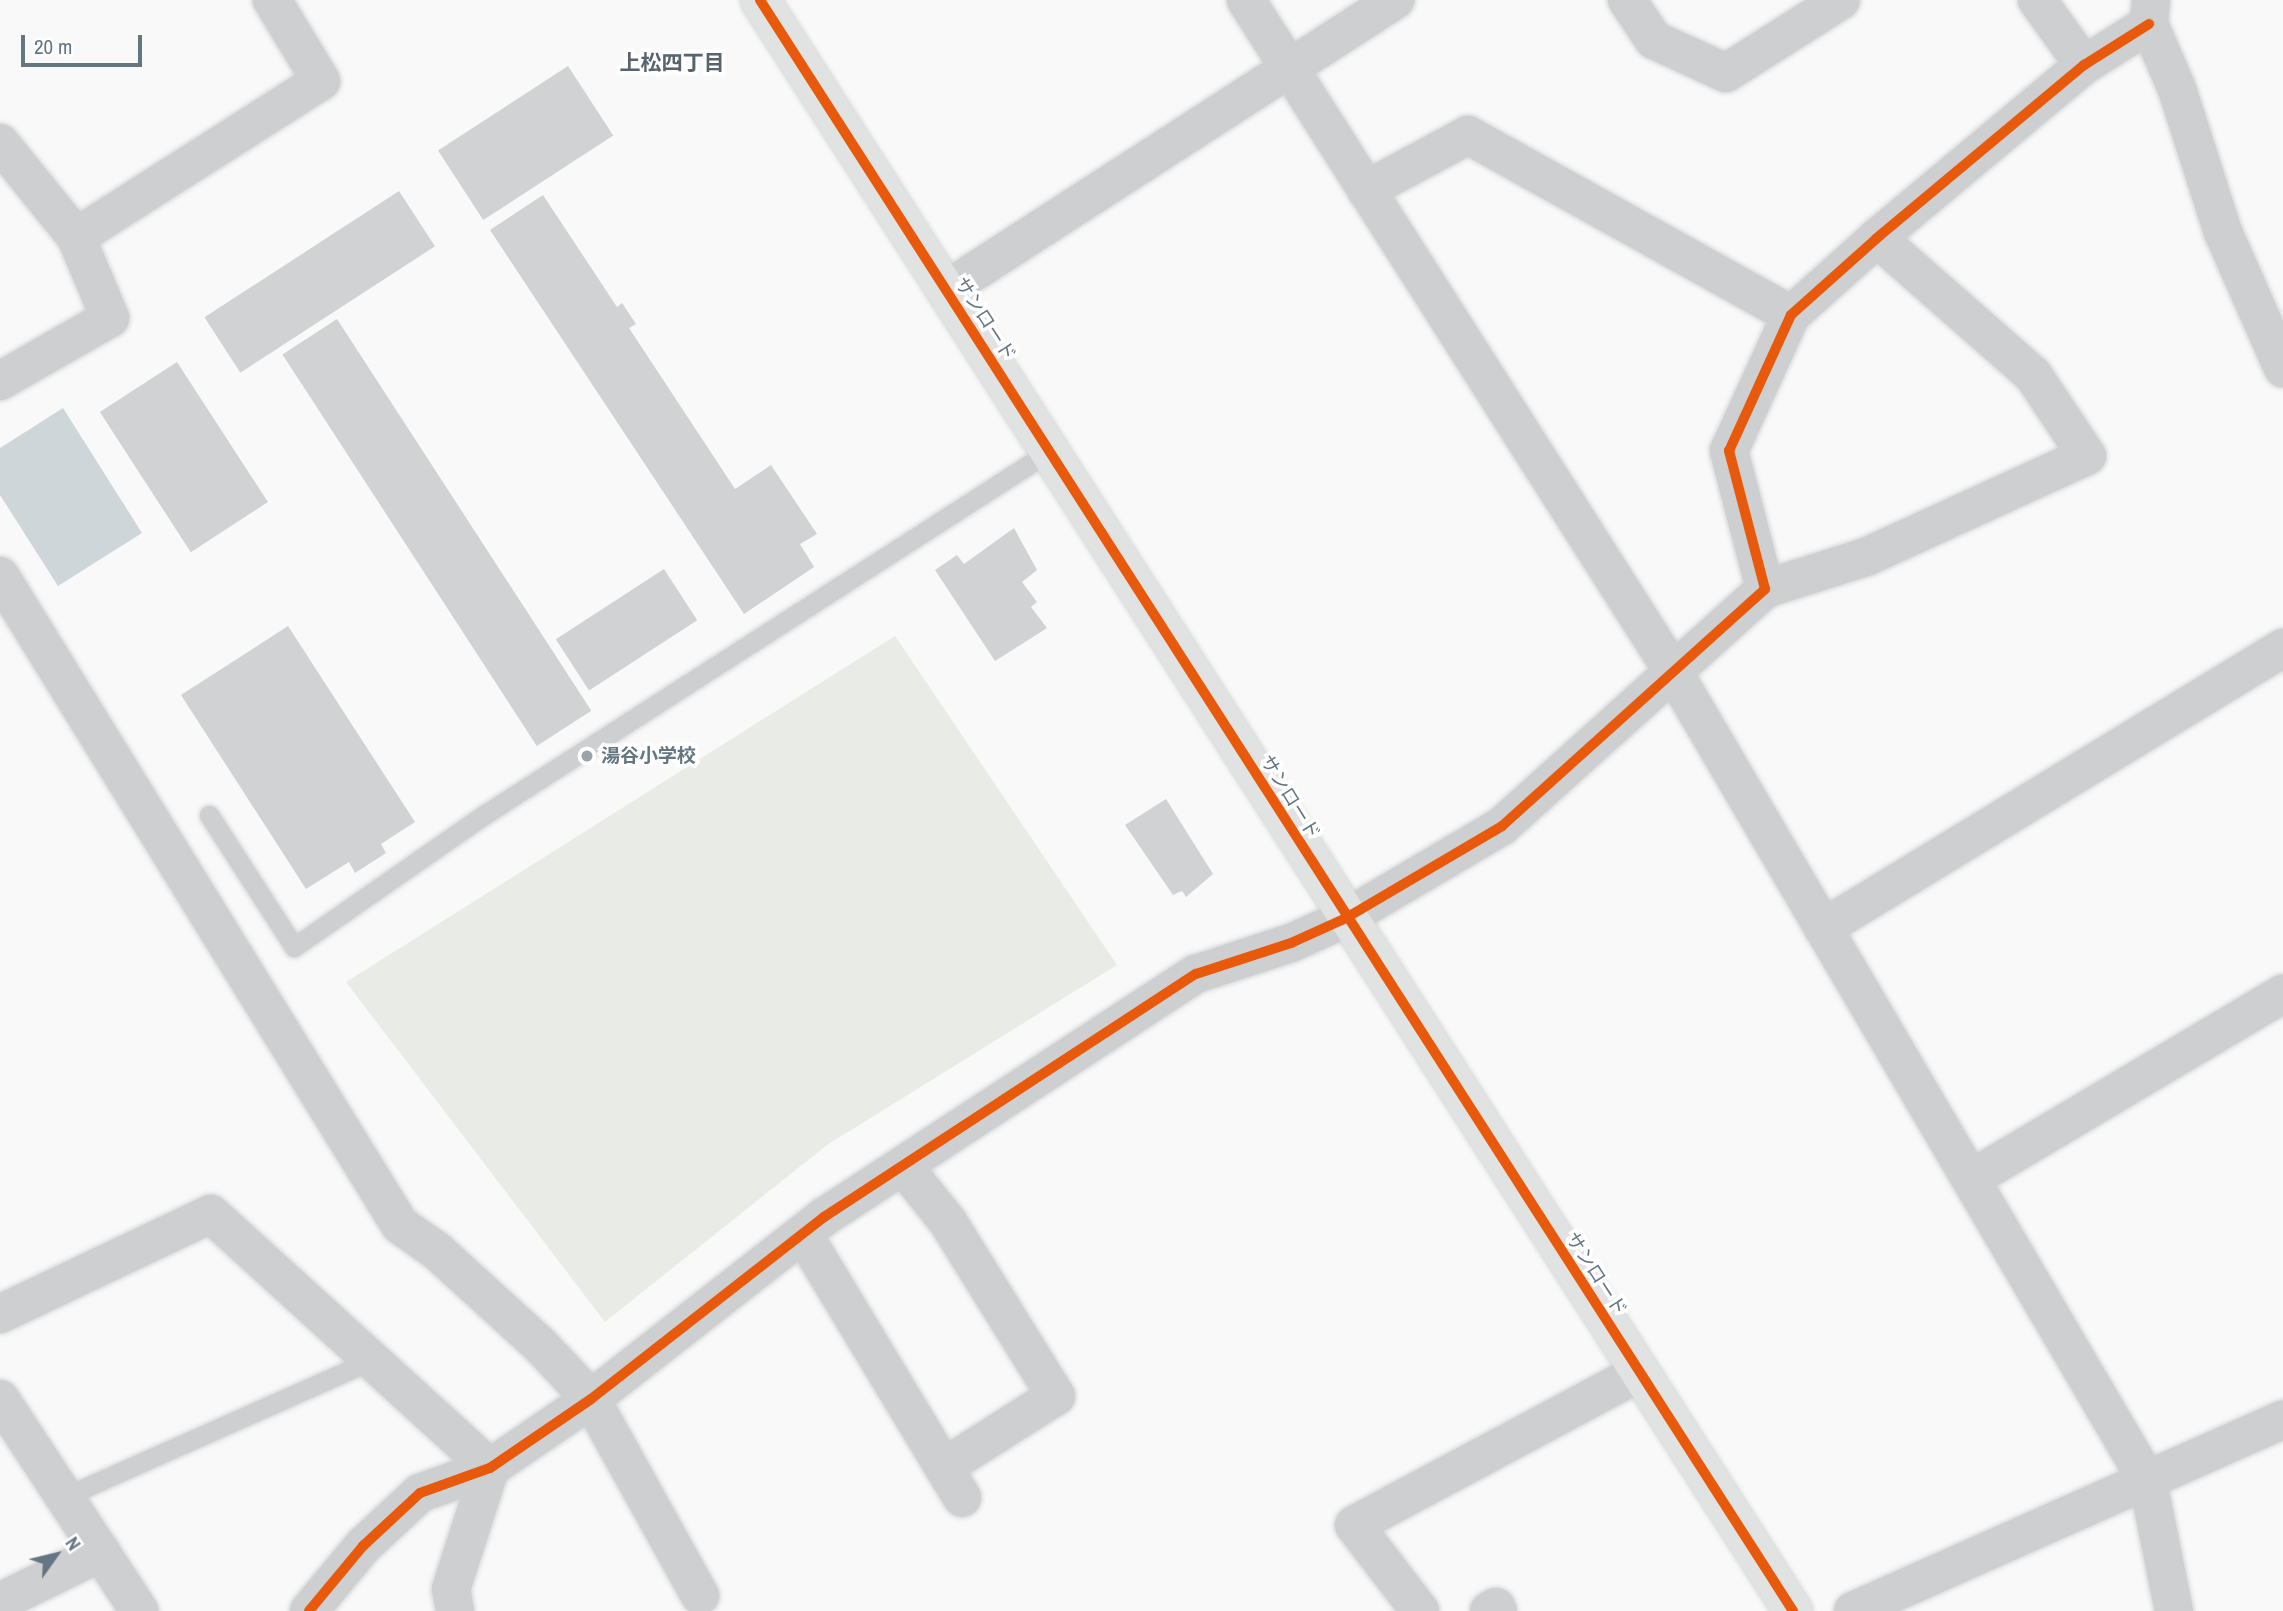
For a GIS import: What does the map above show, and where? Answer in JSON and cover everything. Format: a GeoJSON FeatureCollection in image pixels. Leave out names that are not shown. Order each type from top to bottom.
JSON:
{"type":"FeatureCollection","features":[{"type":"Feature","properties":{"kind":"street"},"geometry":{"type":"LineString","coordinates":[[76,237],[321,80],[272,0]]}},
{"type":"Feature","properties":{"kind":"street","name":"サンロード"},"geometry":{"type":"LineString","coordinates":[[760,0],[1346,918],[1793,1611]]}},
{"type":"Feature","properties":{"kind":"street"},"geometry":{"type":"LineString","coordinates":[[1246,0],[1674,673],[2148,1482],[2174,1611]]}},
{"type":"Feature","properties":{"kind":"street"},"geometry":{"type":"LineString","coordinates":[[946,290],[1395,0]]}},
{"type":"Feature","properties":{"kind":"street"},"geometry":{"type":"LineString","coordinates":[[1627,0],[1654,40],[1726,73],[1841,0]]}},
{"type":"Feature","properties":{"kind":"street"},"geometry":{"type":"LineString","coordinates":[[2037,0],[2084,65]]}},
{"type":"Feature","properties":{"kind":"street"},"geometry":{"type":"LineString","coordinates":[[1765,589],[1728,451],[1791,315],[1877,238],[2150,12],[2223,232],[2283,368]]}},
{"type":"Feature","properties":{"kind":"street"},"geometry":{"type":"LineString","coordinates":[[1366,190],[1468,135],[1791,315]]}},
{"type":"Feature","properties":{"kind":"street"},"geometry":{"type":"LineString","coordinates":[[0,381],[110,318],[76,237],[6,162]]}},
{"type":"Feature","properties":{"kind":"street"},"geometry":{"type":"LineString","coordinates":[[309,1611],[363,1546],[420,1493],[490,1468],[591,1399],[803,1234],[903,1166],[1196,974],[1291,943],[1346,918],[1502,826],[1765,589],[1866,557],[2088,456],[2033,374],[1877,238]]}},
{"type":"Feature","properties":{"kind":"street"},"geometry":{"type":"LineString","coordinates":[[0,576],[400,1224],[437,1251],[532,1337],[591,1399],[700,1596]]}},
{"type":"Feature","properties":{"kind":"street"},"geometry":{"type":"LineString","coordinates":[[1823,928],[2283,648]]}},
{"type":"Feature","properties":{"kind":"street"},"geometry":{"type":"LineString","coordinates":[[1971,1180],[2283,994]]}},
{"type":"Feature","properties":{"kind":"street"},"geometry":{"type":"LineString","coordinates":[[803,1234],[953,1483],[1056,1396],[948,1222],[903,1166]]}},
{"type":"Feature","properties":{"kind":"street"},"geometry":{"type":"LineString","coordinates":[[0,1314],[211,1214],[490,1468]]}},
{"type":"Feature","properties":{"kind":"street"},"geometry":{"type":"LineString","coordinates":[[1420,1611],[1354,1525],[1639,1373]]}},
{"type":"Feature","properties":{"kind":"street"},"geometry":{"type":"LineString","coordinates":[[0,1399],[139,1611]]}},
{"type":"Feature","properties":{"kind":"street"},"geometry":{"type":"LineString","coordinates":[[1853,1611],[2283,1420]]}},
{"type":"Feature","properties":{"kind":"street"},"geometry":{"type":"LineString","coordinates":[[455,1611],[451,1589],[490,1468]]}},
{"type":"Feature","properties":{"kind":"street"},"geometry":{"type":"LineString","coordinates":[[0,1602],[101,1552]]}},
{"type":"Feature","properties":{"kind":"street"},"geometry":{"type":"LineString","coordinates":[[1489,1611],[1496,1607],[1498,1611]]}},
{"type":"Feature","properties":{"kind":"lane"},"geometry":{"type":"LineString","coordinates":[[209,815],[294,947],[484,815],[1050,451]]}},
{"type":"Feature","properties":{"kind":"lane"},"geometry":{"type":"LineString","coordinates":[[64,1497],[372,1360]]}},
{"type":"Feature","properties":{"kind":"shaded area"},"geometry":{"type":"Polygon","coordinates":[[[63,408],[142,533],[58,586],[0,495],[0,448],[63,408]]]}},
{"type":"Feature","properties":{"kind":"shaded area"},"geometry":{"type":"Polygon","coordinates":[[[895,636],[1117,965],[827,1145],[605,1322],[346,982],[895,636]]]}},
{"type":"Feature","properties":{"kind":"building"},"geometry":{"type":"Polygon","coordinates":[[[568,66],[613,136],[483,220],[438,150],[568,66]]]}},
{"type":"Feature","properties":{"kind":"building"},"geometry":{"type":"Polygon","coordinates":[[[399,191],[435,246],[240,373],[204,317],[399,191]]]}},
{"type":"Feature","properties":{"kind":"building"},"geometry":{"type":"Polygon","coordinates":[[[543,195],[617,307],[622,303],[636,324],[629,328],[735,489],[771,465],[817,534],[800,544],[814,567],[744,614],[490,230],[543,195]]]}},
{"type":"Feature","properties":{"kind":"building"},"geometry":{"type":"Polygon","coordinates":[[[337,319],[591,711],[537,746],[282,354],[337,319]]]}},
{"type":"Feature","properties":{"kind":"building"},"geometry":{"type":"Polygon","coordinates":[[[177,362],[268,502],[191,552],[100,412],[177,362]]]}},
{"type":"Feature","properties":{"kind":"building"},"geometry":{"type":"Polygon","coordinates":[[[1014,528],[1037,570],[1022,582],[1037,602],[1031,607],[1047,628],[995,661],[935,570],[957,555],[964,564],[1014,528]]]}},
{"type":"Feature","properties":{"kind":"building"},"geometry":{"type":"Polygon","coordinates":[[[664,569],[697,620],[589,690],[556,639],[664,569]]]}},
{"type":"Feature","properties":{"kind":"building"},"geometry":{"type":"Polygon","coordinates":[[[288,626],[415,822],[381,844],[386,853],[355,873],[349,862],[306,889],[181,695],[288,626]]]}},
{"type":"Feature","properties":{"kind":"building"},"geometry":{"type":"Polygon","coordinates":[[[1166,799],[1213,874],[1186,897],[1182,891],[1173,895],[1125,825],[1166,799]]]}},
{"type":"Feature","properties":{"kind":"cycle path"},"geometry":{"type":"LineString","coordinates":[[760,0],[1793,1611]]}},
{"type":"Feature","properties":{"kind":"cycle path"},"geometry":{"type":"LineString","coordinates":[[309,1611],[363,1546],[420,1493],[490,1468],[591,1399],[824,1217],[1196,974],[1291,943],[1346,918],[1502,826],[1765,589],[1729,451],[1791,315],[1877,238],[2084,65],[2149,24]]}},
{"type":"Feature","properties":{"kind":"place","name":"湯谷小学校"},"geometry":{"type":"Point","coordinates":[587,756]}},
{"type":"Feature","properties":{"kind":"district","name":"上松四丁目"},"geometry":{"type":"Point","coordinates":[672,63]}}]}
